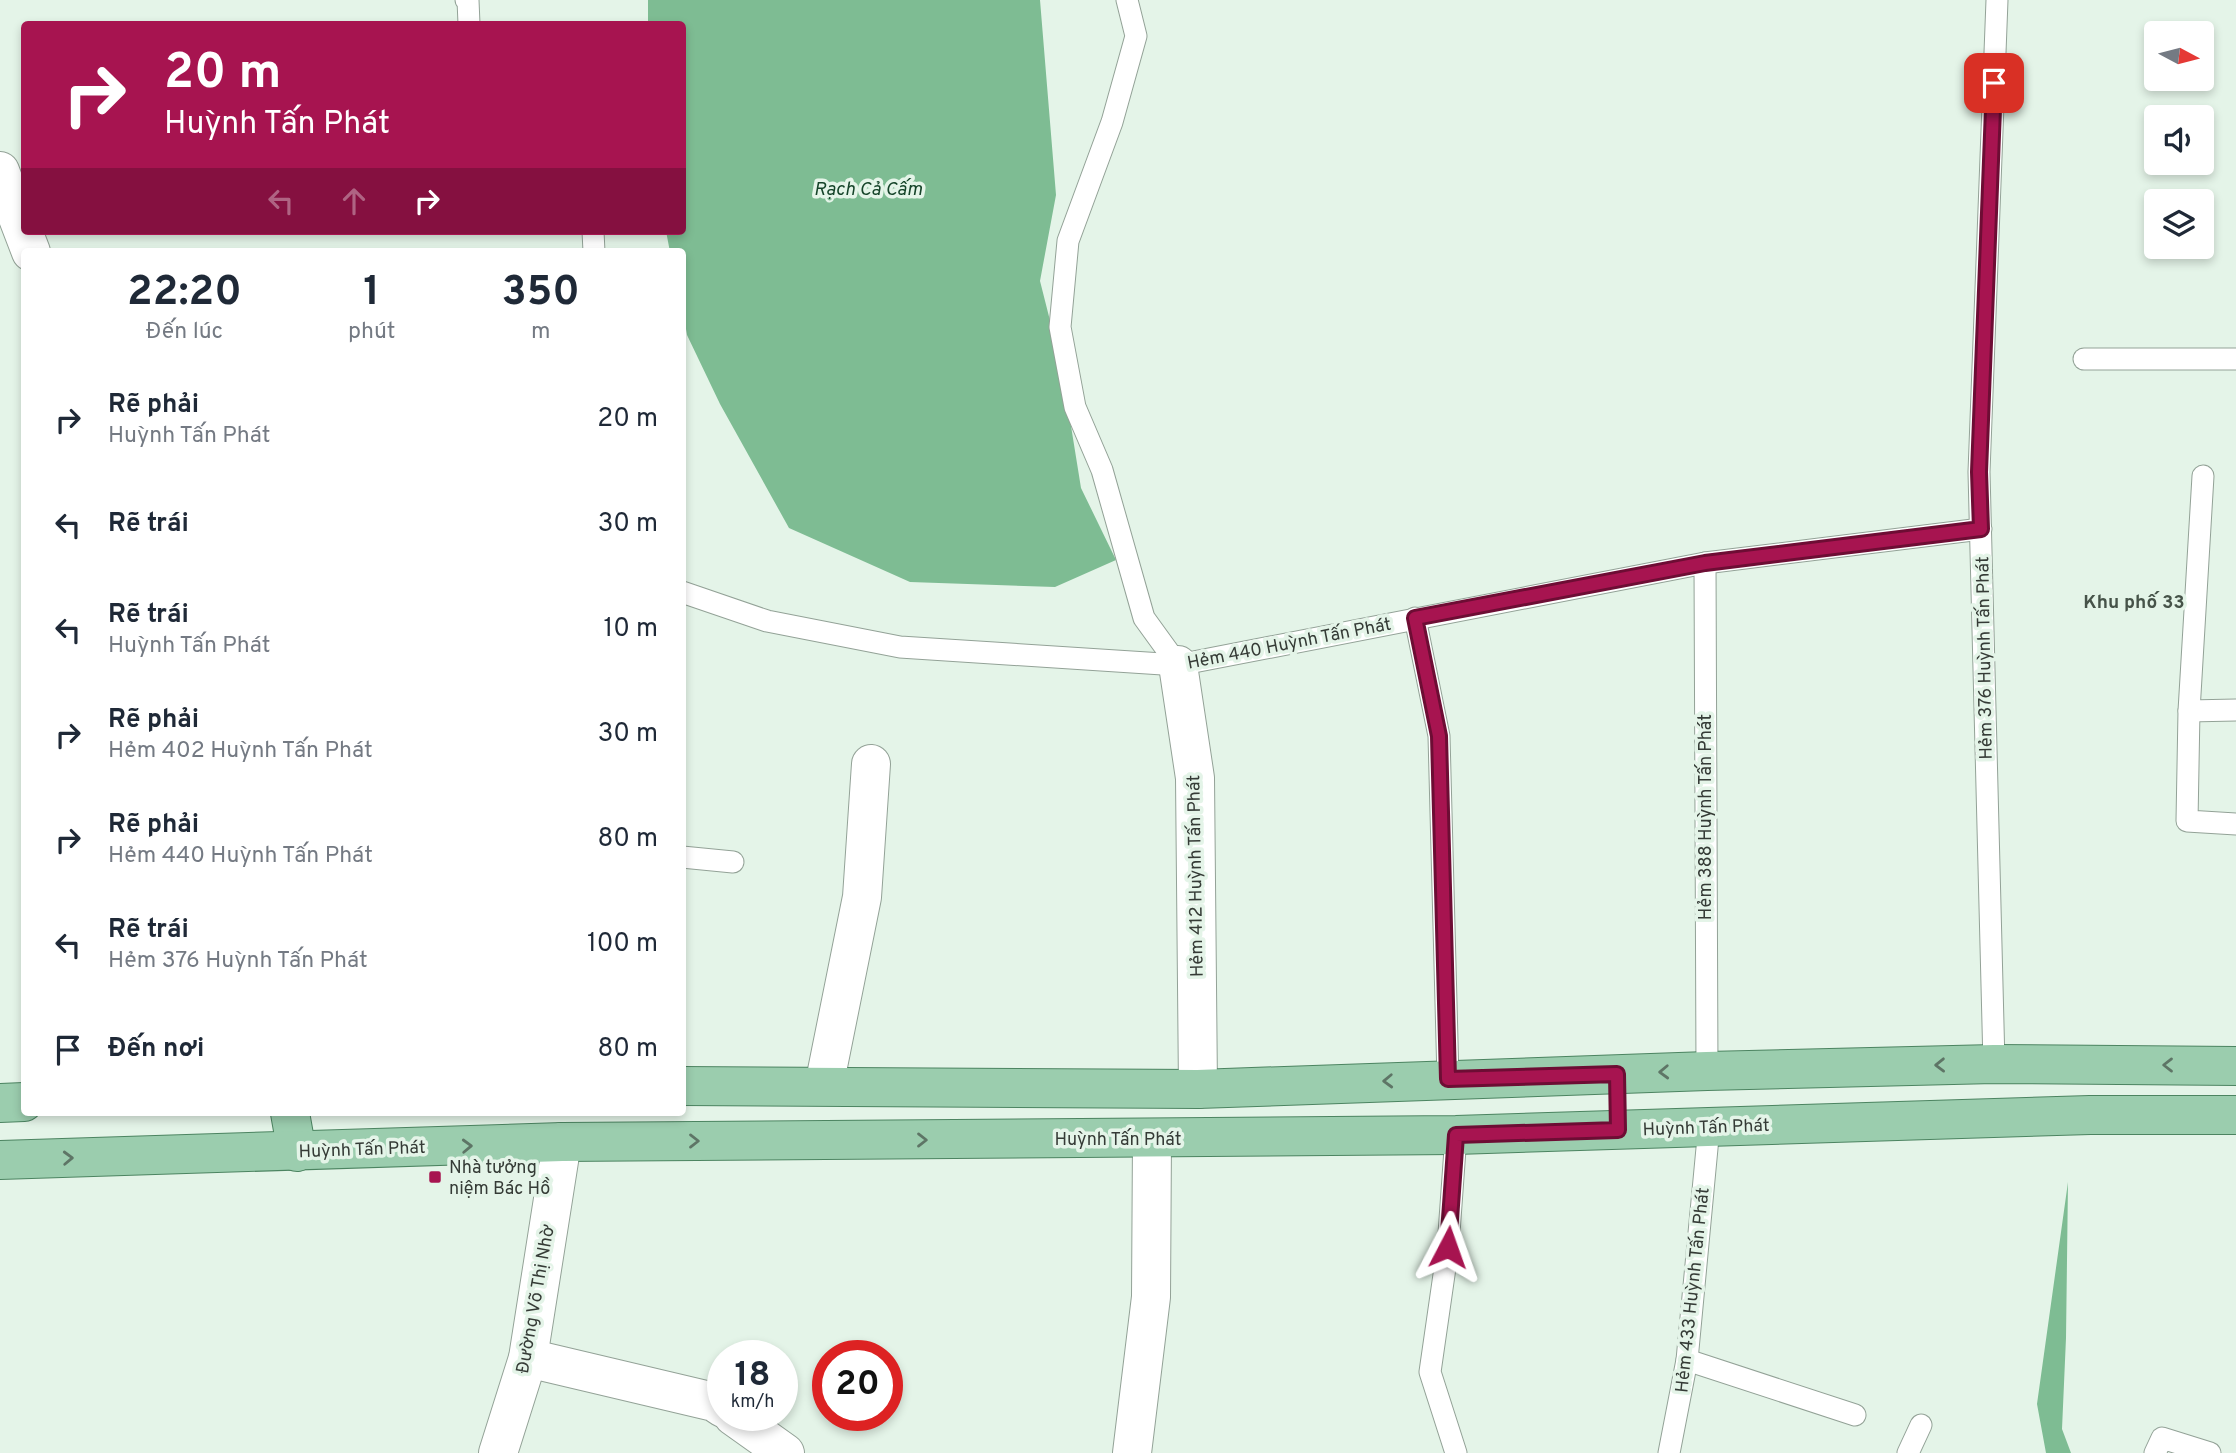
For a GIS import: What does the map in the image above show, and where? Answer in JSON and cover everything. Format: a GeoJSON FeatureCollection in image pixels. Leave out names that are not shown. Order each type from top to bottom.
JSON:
{"type":"FeatureCollection","features":[{"type":"Feature","properties":{"kind":"main road"},"geometry":{"type":"LineString","coordinates":[[686,1086],[1198,1089],[1707,1070],[1994,1064],[2236,1066]]}},
{"type":"Feature","properties":{"kind":"main road"},"geometry":{"type":"LineString","coordinates":[[1617,1074],[1618,1130]]}},
{"type":"Feature","properties":{"kind":"main road"},"geometry":{"type":"LineString","coordinates":[[0,1102],[21,1102]]}},
{"type":"Feature","properties":{"kind":"main road","name":"Huỳnh Tấn Phát"},"geometry":{"type":"LineString","coordinates":[[0,1160],[297,1152],[562,1127],[1152,1139],[1456,1135],[2090,1115],[2236,1115]]}},
{"type":"Feature","properties":{"kind":"main road"},"geometry":{"type":"LineString","coordinates":[[291,1116],[297,1152]]}},
{"type":"Feature","properties":{"kind":"street"},"geometry":{"type":"LineString","coordinates":[[0,172],[21,226]]}},
{"type":"Feature","properties":{"kind":"street","name":"Hẻm 412 Huỳnh Tấn Phát"},"geometry":{"type":"LineString","coordinates":[[1178,665],[1195,778],[1198,1089]]}},
{"type":"Feature","properties":{"kind":"street"},"geometry":{"type":"LineString","coordinates":[[824,1086],[862,897],[871,764]]}},
{"type":"Feature","properties":{"kind":"street","name":"Đường Võ Thị Nhờ"},"geometry":{"type":"LineString","coordinates":[[498,1453],[528,1358],[562,1127]]}},
{"type":"Feature","properties":{"kind":"street"},"geometry":{"type":"LineString","coordinates":[[1132,1453],[1151,1297],[1152,1139]]}},
{"type":"Feature","properties":{"kind":"street"},"geometry":{"type":"LineString","coordinates":[[528,1358],[707,1400]]}},
{"type":"Feature","properties":{"kind":"street"},"geometry":{"type":"LineString","coordinates":[[754,1431],[785,1453]]}},
{"type":"Feature","properties":{"kind":"lane"},"geometry":{"type":"LineString","coordinates":[[467,0],[469,21]]}},
{"type":"Feature","properties":{"kind":"lane"},"geometry":{"type":"LineString","coordinates":[[1127,0],[1136,36],[1112,122],[1068,241],[1060,327],[1074,407],[1102,470],[1144,618],[1178,665]]}},
{"type":"Feature","properties":{"kind":"lane","name":"Hẻm 376 Huỳnh Tấn Phát"},"geometry":{"type":"LineString","coordinates":[[1994,1064],[1979,472],[1997,0]]}},
{"type":"Feature","properties":{"kind":"lane"},"geometry":{"type":"LineString","coordinates":[[2084,359],[2236,359]]}},
{"type":"Feature","properties":{"kind":"lane"},"geometry":{"type":"LineString","coordinates":[[2203,476],[2189,711],[2187,821],[2236,824]]}},
{"type":"Feature","properties":{"kind":"lane","name":"Hẻm 440 Huỳnh Tấn Phát"},"geometry":{"type":"LineString","coordinates":[[686,593],[766,621],[901,647],[1178,665],[1705,563],[1981,529]]}},
{"type":"Feature","properties":{"kind":"lane","name":"Hẻm 388 Huỳnh Tấn Phát"},"geometry":{"type":"LineString","coordinates":[[1705,563],[1707,1070]]}},
{"type":"Feature","properties":{"kind":"lane"},"geometry":{"type":"LineString","coordinates":[[1415,618],[1439,736],[1448,1079]]}},
{"type":"Feature","properties":{"kind":"lane"},"geometry":{"type":"LineString","coordinates":[[2189,711],[2236,710]]}},
{"type":"Feature","properties":{"kind":"lane"},"geometry":{"type":"LineString","coordinates":[[686,857],[733,862]]}},
{"type":"Feature","properties":{"kind":"lane","name":"Hẻm 433 Huỳnh Tấn Phát"},"geometry":{"type":"LineString","coordinates":[[1669,1453],[1687,1360],[1709,1127]]}},
{"type":"Feature","properties":{"kind":"lane"},"geometry":{"type":"LineString","coordinates":[[1456,1135],[1448,1247],[1430,1372],[1456,1453]]}},
{"type":"Feature","properties":{"kind":"lane"},"geometry":{"type":"LineString","coordinates":[[1687,1360],[1855,1415]]}},
{"type":"Feature","properties":{"kind":"lane"},"geometry":{"type":"LineString","coordinates":[[1908,1453],[1921,1424]]}},
{"type":"Feature","properties":{"kind":"lane"},"geometry":{"type":"LineString","coordinates":[[2155,1453],[2162,1438],[2210,1453]]}},
{"type":"Feature","properties":{"kind":"water","name":"Rạch Cả Cấm"},"geometry":{"type":"Polygon","coordinates":[[[648,0],[1040,0],[1056,195],[1040,281],[1061,364],[1081,488],[1116,560],[1055,587],[910,582],[789,528],[720,404],[687,335],[686,248],[669,248],[667,235],[686,235],[686,21],[648,21],[648,0]]]}},
{"type":"Feature","properties":{"kind":"water"},"geometry":{"type":"Polygon","coordinates":[[[2068,1182],[2062,1429],[2071,1453],[2046,1453],[2037,1404],[2068,1182]]]}},
{"type":"Feature","properties":{"kind":"place","name":"Nhà tưởng niệm Bác Hồ"},"geometry":{"type":"Point","coordinates":[435,1177]}},
{"type":"Feature","properties":{"kind":"district","name":"Khu phố 33"},"geometry":{"type":"Point","coordinates":[2134,601]}},
{"type":"Feature","properties":{"kind":"route"},"geometry":{"type":"LineString","coordinates":[[1448,1247],[1456,1135],[1618,1130],[1617,1074],[1448,1079],[1439,736],[1415,618],[1705,563],[1981,529],[1979,472],[1994,83]]}}]}
